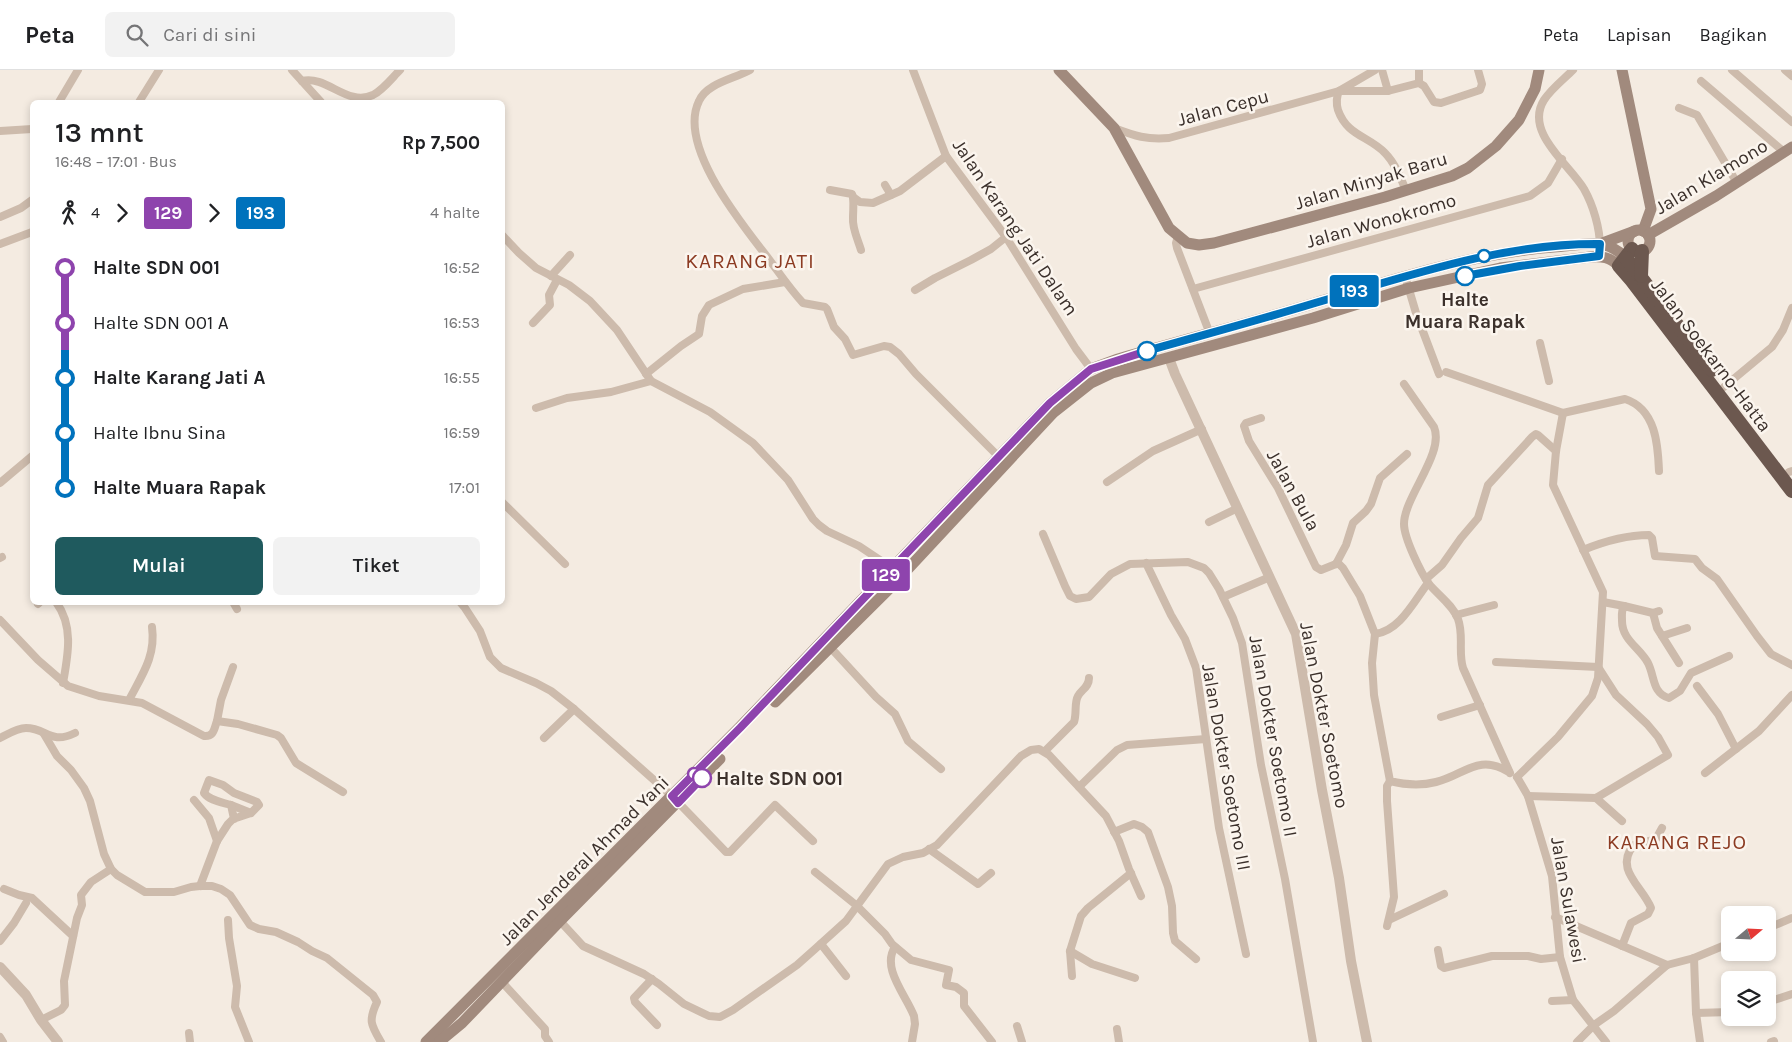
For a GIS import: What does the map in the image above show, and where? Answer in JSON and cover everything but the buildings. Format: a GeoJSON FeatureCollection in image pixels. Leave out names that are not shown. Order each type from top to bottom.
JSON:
{"type":"FeatureCollection","features":[{"type":"Feature","properties":{"kind":"highway","name":"Jalan Soekarno-Hatta"},"geometry":{"type":"LineString","coordinates":[[1630,256],[1641,276],[1791,473]]}},
{"type":"Feature","properties":{"kind":"highway","name":"Jalan Soekarno-Hatta"},"geometry":{"type":"LineString","coordinates":[[1630,256],[1638,288],[1792,491]]}},
{"type":"Feature","properties":{"kind":"main road","name":"Jalan Minyak Baru"},"geometry":{"type":"LineString","coordinates":[[1191,244],[1214,243],[1406,191],[1452,176],[1468,168],[1496,146],[1519,120],[1535,89],[1539,70]]}},
{"type":"Feature","properties":{"kind":"main road"},"geometry":{"type":"LineString","coordinates":[[1599,256],[1610,259],[1630,256],[1649,245],[1643,232],[1651,209],[1622,70]]}},
{"type":"Feature","properties":{"kind":"main road"},"geometry":{"type":"LineString","coordinates":[[1063,71],[1114,128],[1168,223],[1169,228],[1191,244]]}},
{"type":"Feature","properties":{"kind":"main road","name":"Jalan Klamono"},"geometry":{"type":"LineString","coordinates":[[1600,244],[1643,232],[1737,183],[1788,150]]}},
{"type":"Feature","properties":{"kind":"main road"},"geometry":{"type":"LineString","coordinates":[[1168,223],[1191,244]]}},
{"type":"Feature","properties":{"kind":"main road"},"geometry":{"type":"LineString","coordinates":[[1630,256],[1628,240],[1630,234],[1643,232]]}},
{"type":"Feature","properties":{"kind":"main road"},"geometry":{"type":"LineString","coordinates":[[1600,244],[1630,256]]}},
{"type":"Feature","properties":{"kind":"main road","name":"Jalan Jenderal Ahmad Yani"},"geometry":{"type":"LineString","coordinates":[[440,1042],[462,1023],[502,982],[998,456],[1050,403],[1091,369],[1118,359],[1406,276],[1476,258],[1518,251],[1600,244]]}},
{"type":"Feature","properties":{"kind":"main road","name":"Jalan Jenderal Ahmad Yani"},"geometry":{"type":"LineString","coordinates":[[426,1042],[893,585],[1053,413],[1091,382],[1112,373],[1313,318],[1410,288],[1500,268],[1599,256]]}},
{"type":"Feature","properties":{"kind":"street"},"geometry":{"type":"LineString","coordinates":[[60,100],[78,70]]}},
{"type":"Feature","properties":{"kind":"street"},"geometry":{"type":"LineString","coordinates":[[140,100],[159,70]]}},
{"type":"Feature","properties":{"kind":"street"},"geometry":{"type":"LineString","coordinates":[[292,70],[319,100]]}},
{"type":"Feature","properties":{"kind":"street"},"geometry":{"type":"LineString","coordinates":[[302,82],[315,80],[351,97],[366,97],[375,94],[400,70]]}},
{"type":"Feature","properties":{"kind":"street"},"geometry":{"type":"LineString","coordinates":[[750,70],[704,93],[698,105],[694,130],[712,178],[729,208],[803,303],[827,309],[834,327],[845,339],[853,355],[884,346],[890,347],[998,456]]}},
{"type":"Feature","properties":{"kind":"street","name":"Jalan Karang Jati Dalam"},"geometry":{"type":"LineString","coordinates":[[913,70],[946,156],[1006,237],[1076,349],[1091,369]]}},
{"type":"Feature","properties":{"kind":"street","name":"Jalan Cepu"},"geometry":{"type":"LineString","coordinates":[[1114,128],[1145,139],[1170,138],[1339,91],[1375,70]]}},
{"type":"Feature","properties":{"kind":"street"},"geometry":{"type":"LineString","coordinates":[[1382,70],[1388,91]]}},
{"type":"Feature","properties":{"kind":"street"},"geometry":{"type":"LineString","coordinates":[[1419,70],[1419,83],[1424,86],[1434,102],[1440,103],[1480,90],[1482,84],[1478,70]]}},
{"type":"Feature","properties":{"kind":"street"},"geometry":{"type":"LineString","coordinates":[[1573,70],[1543,101],[1538,121],[1542,136],[1584,189],[1599,230],[1599,256]]}},
{"type":"Feature","properties":{"kind":"street"},"geometry":{"type":"LineString","coordinates":[[1732,70],[1792,122]]}},
{"type":"Feature","properties":{"kind":"street"},"geometry":{"type":"LineString","coordinates":[[1785,70],[1792,76]]}},
{"type":"Feature","properties":{"kind":"street"},"geometry":{"type":"LineString","coordinates":[[1701,81],[1788,150]]}},
{"type":"Feature","properties":{"kind":"street","name":"Jalan Cepu"},"geometry":{"type":"LineString","coordinates":[[1339,91],[1388,91],[1419,83]]}},
{"type":"Feature","properties":{"kind":"street"},"geometry":{"type":"LineString","coordinates":[[1339,91],[1336,101],[1341,117],[1357,135],[1386,154],[1391,160],[1406,191]]}},
{"type":"Feature","properties":{"kind":"street"},"geometry":{"type":"LineString","coordinates":[[1680,108],[1696,115],[1737,183]]}},
{"type":"Feature","properties":{"kind":"street"},"geometry":{"type":"LineString","coordinates":[[0,131],[30,129]]}},
{"type":"Feature","properties":{"kind":"street"},"geometry":{"type":"LineString","coordinates":[[830,190],[852,194],[860,202],[873,203],[905,188],[946,156]]}},
{"type":"Feature","properties":{"kind":"street","name":"Jalan Wonokromo"},"geometry":{"type":"LineString","coordinates":[[1193,289],[1530,196],[1548,183],[1562,159]]}},
{"type":"Feature","properties":{"kind":"street"},"geometry":{"type":"LineString","coordinates":[[885,185],[891,195]]}},
{"type":"Feature","properties":{"kind":"street"},"geometry":{"type":"LineString","coordinates":[[853,197],[855,206],[853,224],[861,250]]}},
{"type":"Feature","properties":{"kind":"street"},"geometry":{"type":"LineString","coordinates":[[0,217],[21,208],[30,201]]}},
{"type":"Feature","properties":{"kind":"street"},"geometry":{"type":"LineString","coordinates":[[0,244],[30,233]]}},
{"type":"Feature","properties":{"kind":"street"},"geometry":{"type":"LineString","coordinates":[[1178,236],[1177,248],[1210,334]]}},
{"type":"Feature","properties":{"kind":"street"},"geometry":{"type":"LineString","coordinates":[[915,290],[934,278],[991,249],[1006,237]]}},
{"type":"Feature","properties":{"kind":"street"},"geometry":{"type":"LineString","coordinates":[[505,238],[530,263],[580,292],[603,314],[617,330],[651,381],[710,412],[739,431],[788,480],[813,519],[819,525],[827,531],[859,546],[892,568]]}},
{"type":"Feature","properties":{"kind":"street"},"geometry":{"type":"LineString","coordinates":[[533,323],[550,305],[549,294],[554,278],[570,256]]}},
{"type":"Feature","properties":{"kind":"street"},"geometry":{"type":"LineString","coordinates":[[1406,276],[1416,313],[1443,373],[1563,412],[1626,399],[1632,401],[1648,417],[1655,430],[1659,472]]}},
{"type":"Feature","properties":{"kind":"street"},"geometry":{"type":"LineString","coordinates":[[646,374],[699,334],[702,316],[709,305],[744,289],[785,282]]}},
{"type":"Feature","properties":{"kind":"street"},"geometry":{"type":"LineString","coordinates":[[1724,386],[1772,347],[1783,330],[1792,308]]}},
{"type":"Feature","properties":{"kind":"street"},"geometry":{"type":"LineString","coordinates":[[1540,343],[1549,381]]}},
{"type":"Feature","properties":{"kind":"street","name":"Jalan Dokter Soetomo"},"geometry":{"type":"LineString","coordinates":[[1169,358],[1296,634],[1339,878],[1351,961],[1367,1042]]}},
{"type":"Feature","properties":{"kind":"street"},"geometry":{"type":"LineString","coordinates":[[536,408],[568,398],[610,392],[651,381]]}},
{"type":"Feature","properties":{"kind":"street"},"geometry":{"type":"LineString","coordinates":[[1404,384],[1436,431],[1433,453],[1404,521],[1408,540],[1427,581],[1456,614],[1494,604]]}},
{"type":"Feature","properties":{"kind":"street"},"geometry":{"type":"LineString","coordinates":[[1390,782],[1421,785],[1438,782],[1458,774],[1470,766],[1480,765],[1500,767],[1513,775],[1558,737],[1592,696],[1598,678],[1603,602],[1602,587],[1554,489],[1556,451],[1563,412]]}},
{"type":"Feature","properties":{"kind":"street","name":"Jalan Bula"},"geometry":{"type":"LineString","coordinates":[[1261,418],[1246,423],[1244,426],[1249,441],[1278,488],[1316,567],[1321,570],[1336,564]]}},
{"type":"Feature","properties":{"kind":"street"},"geometry":{"type":"LineString","coordinates":[[1107,482],[1154,451],[1202,429]]}},
{"type":"Feature","properties":{"kind":"street"},"geometry":{"type":"LineString","coordinates":[[1375,634],[1393,627],[1478,518],[1488,485],[1532,437],[1536,434],[1538,435],[1556,451]]}},
{"type":"Feature","properties":{"kind":"street"},"geometry":{"type":"LineString","coordinates":[[1407,454],[1380,478],[1370,505],[1354,523],[1346,545],[1336,564],[1340,564],[1360,596],[1375,634],[1372,663],[1374,695],[1390,782],[1387,801],[1394,897],[1388,923],[1444,894]]}},
{"type":"Feature","properties":{"kind":"street"},"geometry":{"type":"LineString","coordinates":[[0,482],[30,458]]}},
{"type":"Feature","properties":{"kind":"street"},"geometry":{"type":"LineString","coordinates":[[505,505],[564,564]]}},
{"type":"Feature","properties":{"kind":"street"},"geometry":{"type":"LineString","coordinates":[[1209,522],[1238,508]]}},
{"type":"Feature","properties":{"kind":"street","name":"Jalan Dokter Soetomo II"},"geometry":{"type":"LineString","coordinates":[[1043,534],[1070,596],[1076,599],[1092,595],[1111,574],[1124,566],[1130,564],[1178,562],[1196,564],[1209,573],[1223,597],[1242,643],[1261,765],[1288,897],[1313,1042]]}},
{"type":"Feature","properties":{"kind":"street"},"geometry":{"type":"LineString","coordinates":[[1583,550],[1609,539],[1649,535],[1652,538],[1655,556],[1695,558],[1702,568],[1717,579],[1771,654],[1792,664]]}},
{"type":"Feature","properties":{"kind":"street","name":"Jalan Dokter Soetomo III"},"geometry":{"type":"LineString","coordinates":[[1146,563],[1185,639],[1196,668],[1220,828],[1246,954]]}},
{"type":"Feature","properties":{"kind":"street"},"geometry":{"type":"LineString","coordinates":[[1223,597],[1270,577]]}},
{"type":"Feature","properties":{"kind":"street"},"geometry":{"type":"LineString","coordinates":[[1603,602],[1656,612],[1657,628],[1678,663]]}},
{"type":"Feature","properties":{"kind":"street"},"geometry":{"type":"LineString","coordinates":[[58,605],[63,614],[67,628],[68,655],[63,683]]}},
{"type":"Feature","properties":{"kind":"street"},"geometry":{"type":"LineString","coordinates":[[462,605],[480,632],[490,657],[500,668],[544,687],[574,709],[675,799],[726,852],[730,852],[774,805],[813,841]]}},
{"type":"Feature","properties":{"kind":"street"},"geometry":{"type":"LineString","coordinates":[[1624,606],[1622,614],[1624,634],[1645,658],[1656,690],[1663,697],[1672,697],[1682,688],[1691,673],[1729,656]]}},
{"type":"Feature","properties":{"kind":"street","name":"Jalan Sulawesi"},"geometry":{"type":"LineString","coordinates":[[1456,614],[1460,627],[1462,663],[1513,775],[1528,796],[1552,876],[1554,917],[1560,957],[1572,1000],[1606,1042]]}},
{"type":"Feature","properties":{"kind":"street"},"geometry":{"type":"LineString","coordinates":[[0,620],[63,683],[99,696],[142,703],[204,736],[213,734],[221,700],[233,667]]}},
{"type":"Feature","properties":{"kind":"street"},"geometry":{"type":"LineString","coordinates":[[129,700],[150,661],[154,640],[152,627]]}},
{"type":"Feature","properties":{"kind":"street"},"geometry":{"type":"LineString","coordinates":[[1662,636],[1687,628]]}},
{"type":"Feature","properties":{"kind":"street"},"geometry":{"type":"LineString","coordinates":[[830,647],[876,697],[895,714],[908,741],[941,769]]}},
{"type":"Feature","properties":{"kind":"street"},"geometry":{"type":"LineString","coordinates":[[1496,662],[1598,668]]}},
{"type":"Feature","properties":{"kind":"street"},"geometry":{"type":"LineString","coordinates":[[1528,796],[1596,798],[1668,755],[1658,737],[1616,695],[1598,668]]}},
{"type":"Feature","properties":{"kind":"street"},"geometry":{"type":"LineString","coordinates":[[1045,751],[1074,722],[1077,698],[1088,684],[1089,678]]}},
{"type":"Feature","properties":{"kind":"street"},"geometry":{"type":"LineString","coordinates":[[1697,686],[1718,714],[1736,749]]}},
{"type":"Feature","properties":{"kind":"street"},"geometry":{"type":"LineString","coordinates":[[1705,774],[1759,731],[1792,695]]}},
{"type":"Feature","properties":{"kind":"street"},"geometry":{"type":"LineString","coordinates":[[1441,717],[1480,705]]}},
{"type":"Feature","properties":{"kind":"street"},"geometry":{"type":"LineString","coordinates":[[544,738],[574,709]]}},
{"type":"Feature","properties":{"kind":"street"},"geometry":{"type":"LineString","coordinates":[[217,721],[238,724],[278,735],[296,763],[343,792]]}},
{"type":"Feature","properties":{"kind":"street"},"geometry":{"type":"LineString","coordinates":[[0,738],[15,730],[26,728],[62,738],[75,733]]}},
{"type":"Feature","properties":{"kind":"street"},"geometry":{"type":"LineString","coordinates":[[44,734],[57,756],[71,770],[84,788],[90,801],[104,854],[111,869],[124,880],[145,892],[174,892],[200,886],[221,889],[230,895],[250,925],[265,931],[276,932],[327,958],[373,995],[377,1002],[371,1016],[371,1025],[382,1042]]}},
{"type":"Feature","properties":{"kind":"street"},"geometry":{"type":"LineString","coordinates":[[1079,787],[1117,750],[1127,745],[1206,739]]}},
{"type":"Feature","properties":{"kind":"street"},"geometry":{"type":"LineString","coordinates":[[560,921],[583,946],[652,979],[684,1004],[709,1016],[720,1017],[797,965],[846,921],[888,864],[897,859],[914,856],[937,845],[1021,756],[1039,748],[1045,751],[1106,816],[1141,896]]}},
{"type":"Feature","properties":{"kind":"street"},"geometry":{"type":"LineString","coordinates":[[200,886],[217,841],[228,824],[234,819],[251,814],[259,805],[257,802],[234,793],[224,785],[209,780],[204,793],[206,797],[251,814]]}},
{"type":"Feature","properties":{"kind":"street"},"geometry":{"type":"LineString","coordinates":[[1596,798],[1622,821]]}},
{"type":"Feature","properties":{"kind":"street"},"geometry":{"type":"LineString","coordinates":[[194,800],[209,818],[217,841]]}},
{"type":"Feature","properties":{"kind":"street"},"geometry":{"type":"LineString","coordinates":[[231,805],[234,819]]}},
{"type":"Feature","properties":{"kind":"street"},"geometry":{"type":"LineString","coordinates":[[1114,832],[1134,824],[1148,832],[1168,887],[1172,906],[1175,941],[1196,959]]}},
{"type":"Feature","properties":{"kind":"street"},"geometry":{"type":"LineString","coordinates":[[1622,946],[1631,923],[1648,914],[1650,910],[1648,901],[1630,876],[1627,866],[1629,853],[1634,845],[1656,839],[1662,828]]}},
{"type":"Feature","properties":{"kind":"street"},"geometry":{"type":"LineString","coordinates":[[929,849],[978,884],[991,872]]}},
{"type":"Feature","properties":{"kind":"street"},"geometry":{"type":"LineString","coordinates":[[41,1020],[61,1010],[65,1005],[64,981],[77,918],[82,905],[81,895],[90,882],[111,869]]}},
{"type":"Feature","properties":{"kind":"street"},"geometry":{"type":"LineString","coordinates":[[815,872],[856,905],[895,947],[910,960],[949,970],[946,985],[956,987],[964,993],[964,1006],[992,1042]]}},
{"type":"Feature","properties":{"kind":"street"},"geometry":{"type":"LineString","coordinates":[[1072,976],[1070,951],[1081,916],[1088,908],[1131,873]]}},
{"type":"Feature","properties":{"kind":"street"},"geometry":{"type":"LineString","coordinates":[[4,889],[32,898],[73,936]]}},
{"type":"Feature","properties":{"kind":"street"},"geometry":{"type":"LineString","coordinates":[[0,941],[26,903]]}},
{"type":"Feature","properties":{"kind":"street"},"geometry":{"type":"LineString","coordinates":[[1554,917],[1667,965]]}},
{"type":"Feature","properties":{"kind":"street"},"geometry":{"type":"LineString","coordinates":[[1776,925],[1792,918]]}},
{"type":"Feature","properties":{"kind":"street"},"geometry":{"type":"LineString","coordinates":[[228,920],[237,986],[235,1007],[249,1042]]}},
{"type":"Feature","properties":{"kind":"street"},"geometry":{"type":"LineString","coordinates":[[821,944],[846,976]]}},
{"type":"Feature","properties":{"kind":"street"},"geometry":{"type":"LineString","coordinates":[[895,947],[891,953],[890,961],[893,972],[914,1016],[915,1024],[912,1042]]}},
{"type":"Feature","properties":{"kind":"street"},"geometry":{"type":"LineString","coordinates":[[1577,1042],[1594,1025],[1614,1011],[1667,965],[1694,958],[1721,948]]}},
{"type":"Feature","properties":{"kind":"street"},"geometry":{"type":"LineString","coordinates":[[1438,950],[1444,968],[1492,956],[1528,956],[1541,959],[1560,957]]}},
{"type":"Feature","properties":{"kind":"street"},"geometry":{"type":"LineString","coordinates":[[1070,951],[1092,964],[1135,978]]}},
{"type":"Feature","properties":{"kind":"street"},"geometry":{"type":"LineString","coordinates":[[1694,958],[1696,1013],[1700,1042]]}},
{"type":"Feature","properties":{"kind":"street"},"geometry":{"type":"LineString","coordinates":[[0,967],[26,995],[41,1020],[58,1042]]}},
{"type":"Feature","properties":{"kind":"street"},"geometry":{"type":"LineString","coordinates":[[652,979],[634,998],[635,1002],[657,1025]]}},
{"type":"Feature","properties":{"kind":"street"},"geometry":{"type":"LineString","coordinates":[[502,982],[545,1029],[545,1036],[549,1042]]}},
{"type":"Feature","properties":{"kind":"street"},"geometry":{"type":"LineString","coordinates":[[1776,999],[1792,994]]}},
{"type":"Feature","properties":{"kind":"street"},"geometry":{"type":"LineString","coordinates":[[1552,1001],[1572,1000]]}},
{"type":"Feature","properties":{"kind":"street"},"geometry":{"type":"LineString","coordinates":[[1696,1013],[1721,1012]]}},
{"type":"Feature","properties":{"kind":"street"},"geometry":{"type":"LineString","coordinates":[[1017,1026],[1022,1042]]}},
{"type":"Feature","properties":{"kind":"street"},"geometry":{"type":"LineString","coordinates":[[1117,1029],[1119,1042]]}},
{"type":"Feature","properties":{"kind":"street"},"geometry":{"type":"LineString","coordinates":[[188,1033],[190,1042]]}},
{"type":"Feature","properties":{"kind":"street"},"geometry":{"type":"LineString","coordinates":[[0,1037],[4,1042]]}},
{"type":"Feature","properties":{"kind":"bus line","name":"193"},"geometry":{"type":"LineString","coordinates":[[1147,351],[1316,303],[1382,282],[1476,258],[1538,248],[1600,244],[1599,256],[1500,268],[1465,276]]}},
{"type":"Feature","properties":{"kind":"bus line","name":"129"},"geometry":{"type":"LineString","coordinates":[[702,778],[678,803],[672,796],[740,728],[1050,403],[1091,369],[1147,351]]}},
{"type":"Feature","properties":{"kind":"place","name":"Halte Muara Rapak"},"geometry":{"type":"Point","coordinates":[1465,276]}},
{"type":"Feature","properties":{"kind":"place","name":"Halte SDN 001"},"geometry":{"type":"Point","coordinates":[702,778]}},
{"type":"Feature","properties":{"kind":"district","name":"KARANG JATI"},"geometry":{"type":"Point","coordinates":[750,261]}},
{"type":"Feature","properties":{"kind":"district","name":"KARANG REJO"},"geometry":{"type":"Point","coordinates":[1677,842]}}]}
